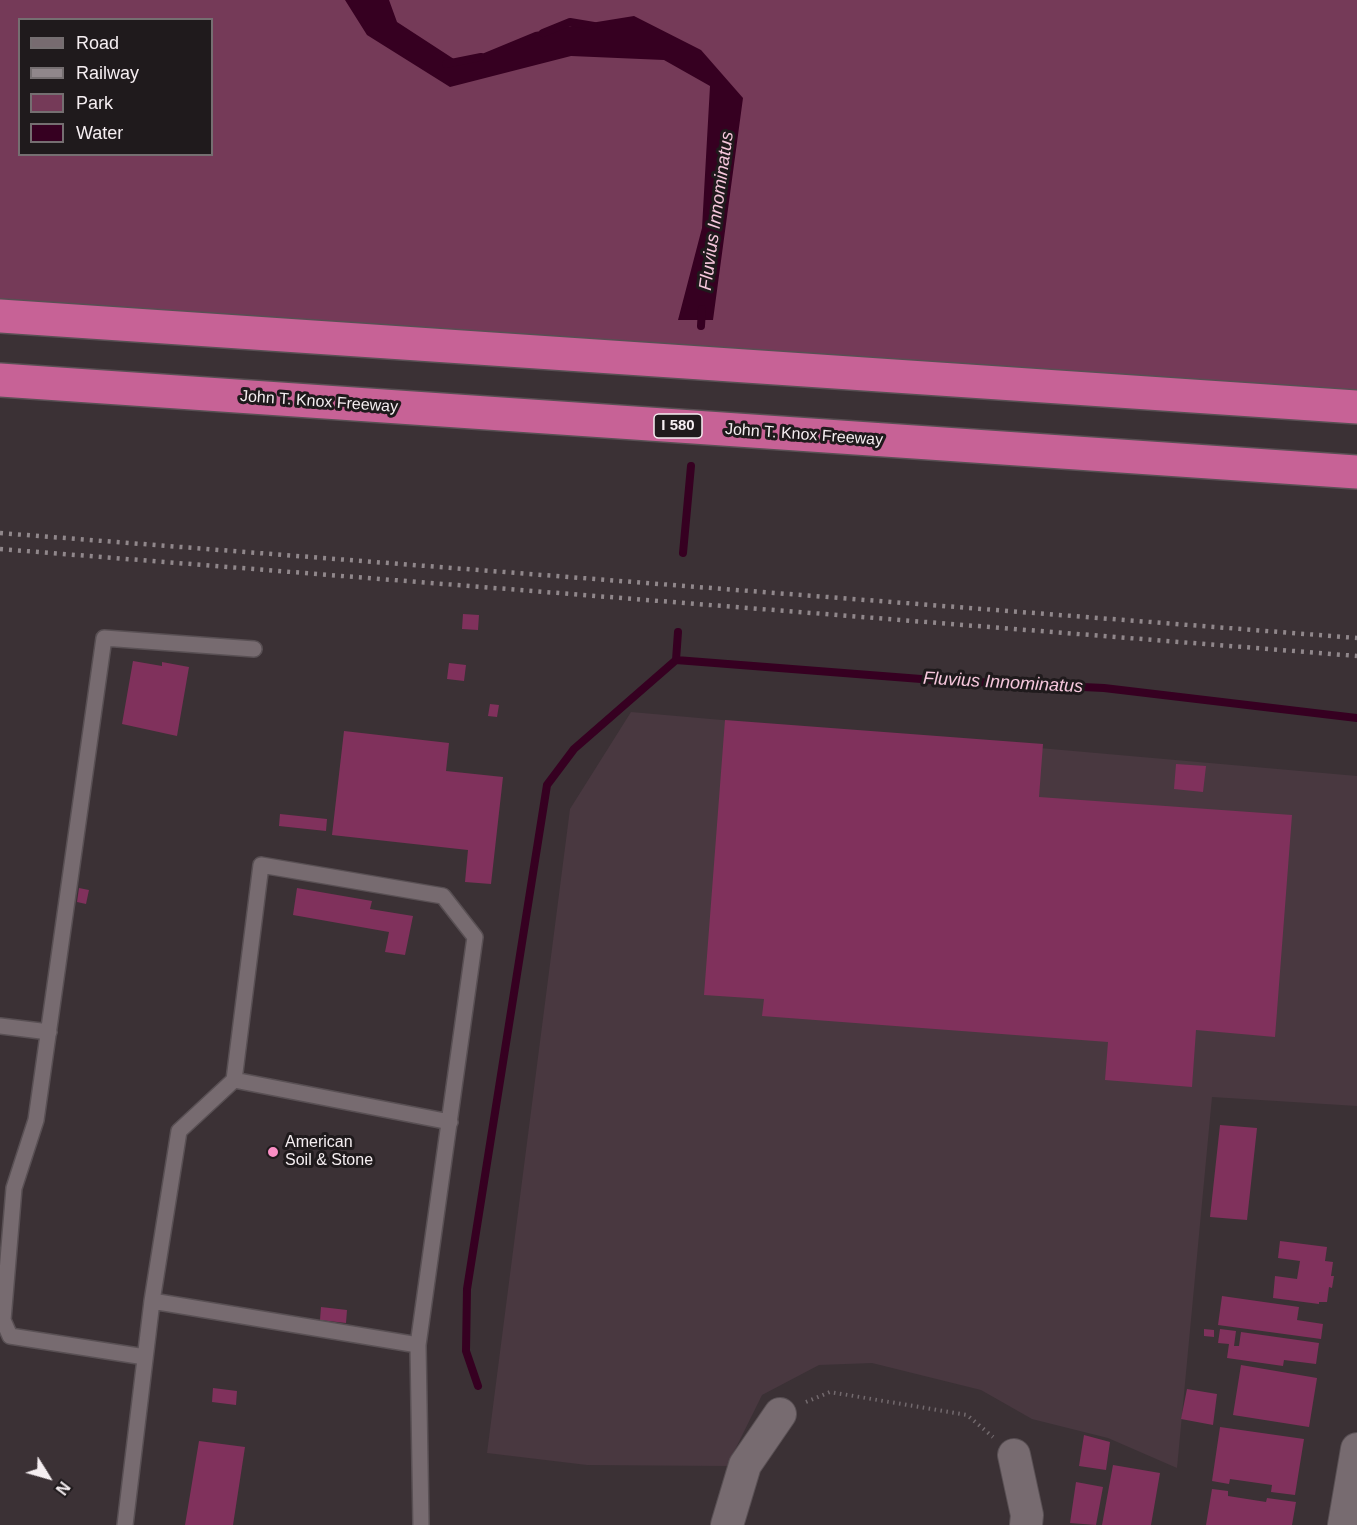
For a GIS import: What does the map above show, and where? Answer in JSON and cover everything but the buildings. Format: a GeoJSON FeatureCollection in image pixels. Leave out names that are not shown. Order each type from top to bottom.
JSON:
{"type":"FeatureCollection","features":[{"type":"Feature","properties":{"kind":"highway"},"geometry":{"type":"LineString","coordinates":[[0,316],[1357,407]]}},
{"type":"Feature","properties":{"kind":"highway","name":"John T. Knox Freeway"},"geometry":{"type":"LineString","coordinates":[[0,380],[1357,472]]}},
{"type":"Feature","properties":{"kind":"street"},"geometry":{"type":"LineString","coordinates":[[727,1525],[745,1465],[780,1414]]}},
{"type":"Feature","properties":{"kind":"street"},"geometry":{"type":"LineString","coordinates":[[1344,1525],[1357,1449]]}},
{"type":"Feature","properties":{"kind":"street"},"geometry":{"type":"LineString","coordinates":[[1014,1455],[1027,1515],[1026,1525]]}},
{"type":"Feature","properties":{"kind":"lane"},"geometry":{"type":"LineString","coordinates":[[145,1357],[10,1336],[3,1320],[14,1188],[36,1120],[104,638],[254,650]]}},
{"type":"Feature","properties":{"kind":"lane"},"geometry":{"type":"LineString","coordinates":[[125,1525],[152,1300],[179,1131],[234,1080],[261,865],[443,896],[475,936],[418,1345],[421,1525]]}},
{"type":"Feature","properties":{"kind":"lane"},"geometry":{"type":"LineString","coordinates":[[0,1026],[49,1032]]}},
{"type":"Feature","properties":{"kind":"lane"},"geometry":{"type":"LineString","coordinates":[[234,1080],[450,1122]]}},
{"type":"Feature","properties":{"kind":"lane"},"geometry":{"type":"LineString","coordinates":[[152,1300],[418,1345]]}},
{"type":"Feature","properties":{"kind":"path"},"geometry":{"type":"LineString","coordinates":[[780,1414],[830,1392],[967,1415],[1014,1455]]}},
{"type":"Feature","properties":{"kind":"shaded area"},"geometry":{"type":"Polygon","coordinates":[[[631,712],[1357,776],[1357,1106],[1212,1097],[1177,1468],[1108,1438],[1032,1419],[981,1390],[872,1363],[819,1365],[762,1395],[727,1466],[587,1465],[487,1453],[570,809],[631,712]]]}},
{"type":"Feature","properties":{"kind":"green space"},"geometry":{"type":"Polygon","coordinates":[[[0,0],[1357,0],[1357,407],[0,302],[0,0]]]}},
{"type":"Feature","properties":{"kind":"water"},"geometry":{"type":"Polygon","coordinates":[[[345,0],[389,0],[397,22],[460,63],[535,32],[634,16],[701,50],[743,98],[713,320],[678,320],[702,228],[710,86],[664,60],[571,56],[450,87],[367,35],[345,0]]]}},
{"type":"Feature","properties":{"kind":"waterway","name":"Fluvius Innominatus"},"geometry":{"type":"LineString","coordinates":[[543,33],[570,22],[594,26]]}},
{"type":"Feature","properties":{"kind":"waterway","name":"Fluvius Innominatus"},"geometry":{"type":"LineString","coordinates":[[446,64],[481,57]]}},
{"type":"Feature","properties":{"kind":"waterway","name":"Fluvius Innominatus"},"geometry":{"type":"LineString","coordinates":[[701,326],[702,309]]}},
{"type":"Feature","properties":{"kind":"waterway","name":"Fluvius Innominatus"},"geometry":{"type":"LineString","coordinates":[[683,553],[691,466]]}},
{"type":"Feature","properties":{"kind":"waterway","name":"Fluvius Innominatus"},"geometry":{"type":"LineString","coordinates":[[676,660],[678,632]]}},
{"type":"Feature","properties":{"kind":"waterway","name":"Fluvius Innominatus"},"geometry":{"type":"LineString","coordinates":[[676,660],[934,680],[1104,688],[1357,718]]}},
{"type":"Feature","properties":{"kind":"waterway"},"geometry":{"type":"LineString","coordinates":[[478,1386],[466,1351],[467,1289],[547,785],[574,749],[676,660]]}},
{"type":"Feature","properties":{"kind":"railway"},"geometry":{"type":"LineString","coordinates":[[0,533],[1357,638]]}},
{"type":"Feature","properties":{"kind":"railway"},"geometry":{"type":"LineString","coordinates":[[0,549],[1357,656]]}},
{"type":"Feature","properties":{"kind":"place","name":"American Soil & Stone"},"geometry":{"type":"Point","coordinates":[273,1152]}}]}
